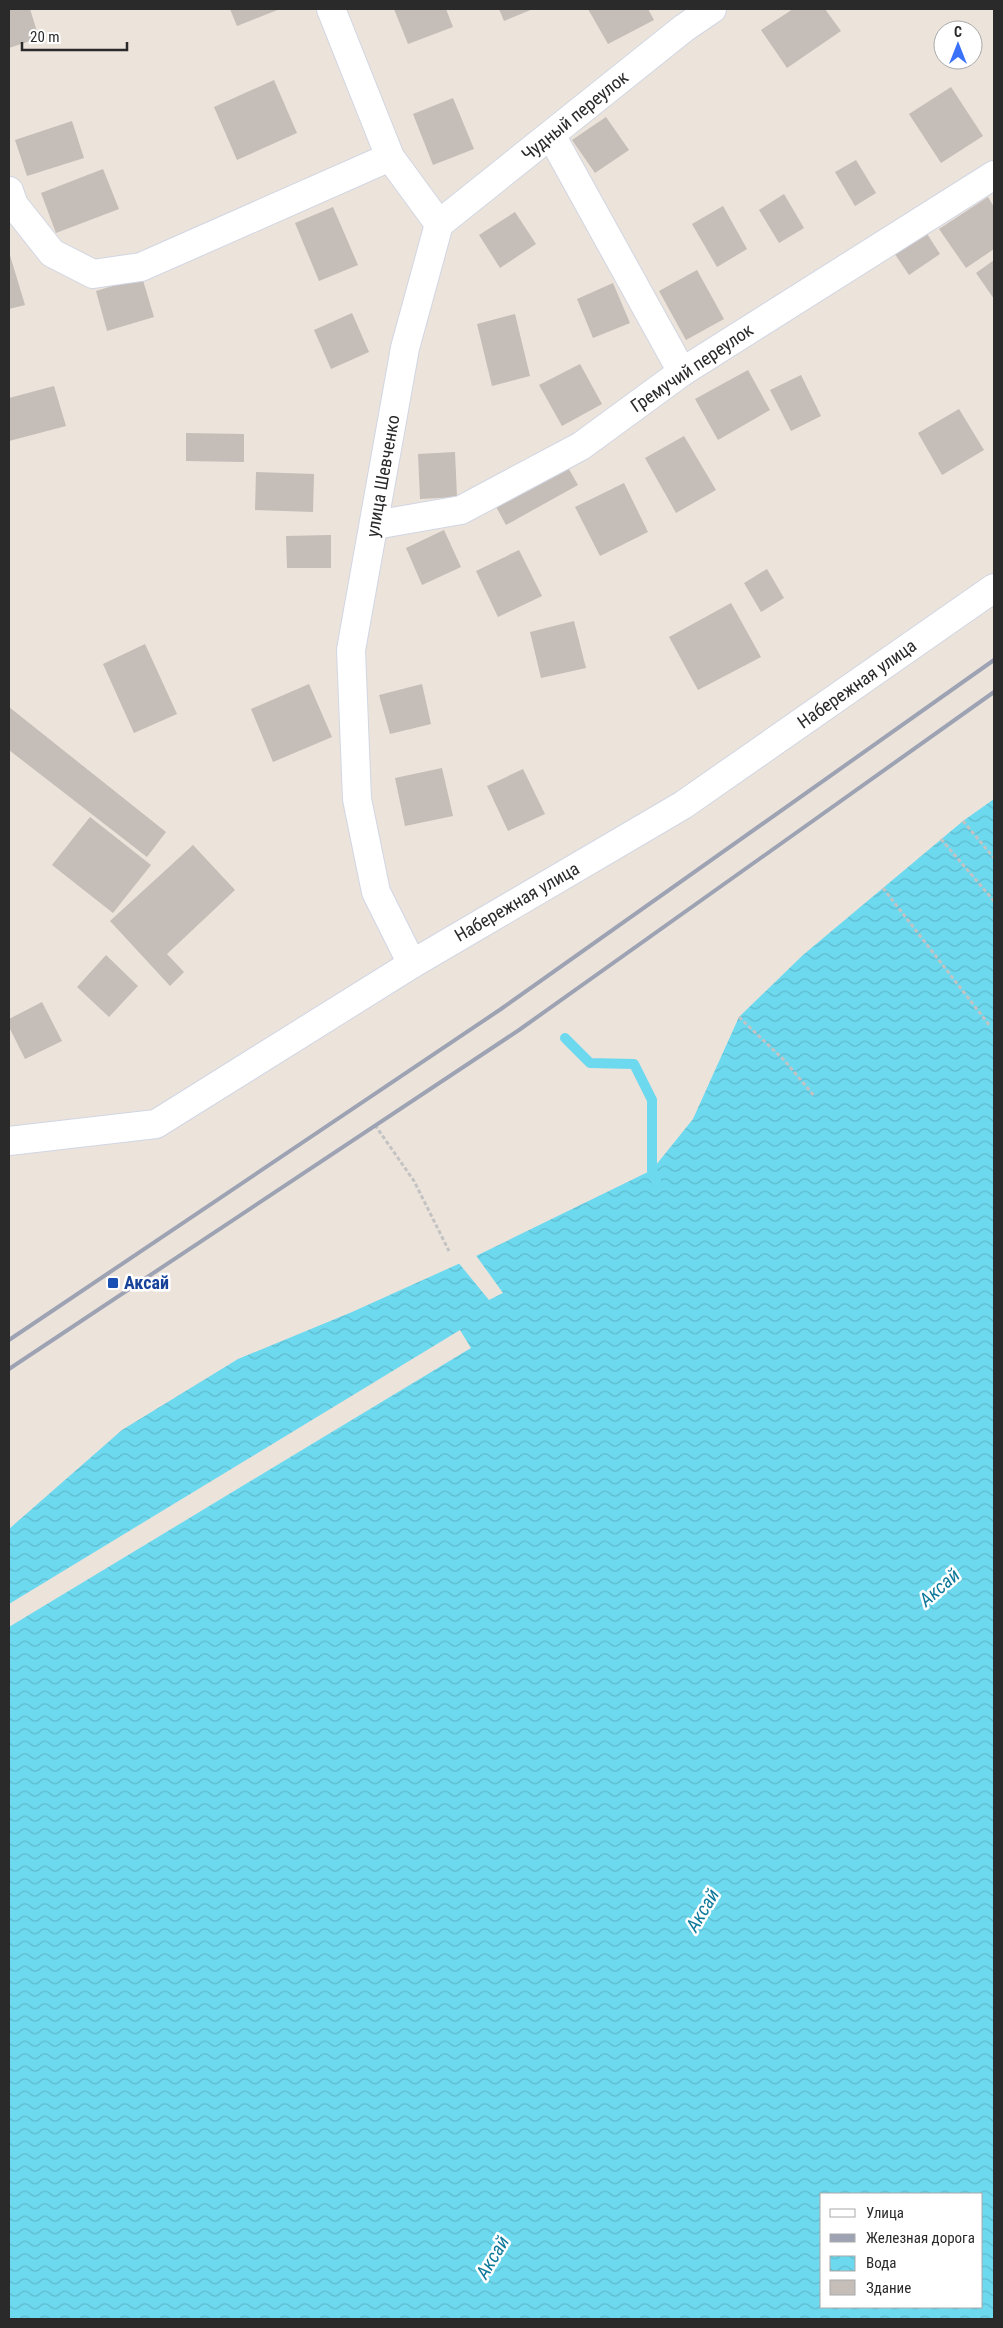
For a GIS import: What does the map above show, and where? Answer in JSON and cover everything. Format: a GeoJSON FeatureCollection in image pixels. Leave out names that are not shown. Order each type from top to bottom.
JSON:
{"type":"FeatureCollection","features":[{"type":"Feature","properties":{"kind":"street"},"geometry":{"type":"LineString","coordinates":[[331,9],[390,157],[439,224]]}},
{"type":"Feature","properties":{"kind":"street","name":"Чудный переулок"},"geometry":{"type":"LineString","coordinates":[[439,224],[551,135],[680,18],[712,9]]}},
{"type":"Feature","properties":{"kind":"street"},"geometry":{"type":"LineString","coordinates":[[551,135],[682,372]]}},
{"type":"Feature","properties":{"kind":"street"},"geometry":{"type":"LineString","coordinates":[[9,190],[14,205],[52,252],[94,274],[141,266],[390,157]]}},
{"type":"Feature","properties":{"kind":"street","name":"Гремучий переулок"},"geometry":{"type":"LineString","coordinates":[[374,525],[460,510],[581,446],[682,372],[994,175]]}},
{"type":"Feature","properties":{"kind":"street","name":"улица Шевченко"},"geometry":{"type":"LineString","coordinates":[[412,964],[376,892],[357,799],[352,650],[405,348],[439,224]]}},
{"type":"Feature","properties":{"kind":"street","name":"Набережная улица"},"geometry":{"type":"LineString","coordinates":[[9,1141],[156,1124],[412,964],[683,805],[994,588]]}},
{"type":"Feature","properties":{"kind":"path"},"geometry":{"type":"LineString","coordinates":[[962,821],[994,858]]}},
{"type":"Feature","properties":{"kind":"path"},"geometry":{"type":"LineString","coordinates":[[942,839],[994,902]]}},
{"type":"Feature","properties":{"kind":"path"},"geometry":{"type":"LineString","coordinates":[[882,888],[990,1026]]}},
{"type":"Feature","properties":{"kind":"path"},"geometry":{"type":"LineString","coordinates":[[739,1017],[785,1061],[815,1097]]}},
{"type":"Feature","properties":{"kind":"path"},"geometry":{"type":"LineString","coordinates":[[375,1125],[414,1181],[449,1251]]}},
{"type":"Feature","properties":{"kind":"water"},"geometry":{"type":"Polygon","coordinates":[[[994,799],[994,2319],[9,2319],[9,1529],[122,1430],[238,1359],[352,1312],[476,1256],[652,1170],[693,1119],[739,1017],[803,955],[963,821],[994,799]]]}},
{"type":"Feature","properties":{"kind":"pier"},"geometry":{"type":"Polygon","coordinates":[[[475,1254],[503,1293],[489,1300],[457,1261],[475,1254]]]}},
{"type":"Feature","properties":{"kind":"pier"},"geometry":{"type":"Polygon","coordinates":[[[460,1330],[471,1348],[9,1627],[9,1604],[460,1330]]]}},
{"type":"Feature","properties":{"kind":"building"},"geometry":{"type":"Polygon","coordinates":[[[9,9],[30,9],[39,38],[9,48],[9,9]]]}},
{"type":"Feature","properties":{"kind":"building"},"geometry":{"type":"Polygon","coordinates":[[[230,9],[280,9],[237,26],[230,9]]]}},
{"type":"Feature","properties":{"kind":"building"},"geometry":{"type":"Polygon","coordinates":[[[394,9],[446,9],[453,27],[408,44],[394,9]]]}},
{"type":"Feature","properties":{"kind":"building"},"geometry":{"type":"Polygon","coordinates":[[[499,9],[533,9],[504,21],[499,9]]]}},
{"type":"Feature","properties":{"kind":"building"},"geometry":{"type":"Polygon","coordinates":[[[588,9],[648,9],[654,20],[608,44],[588,9]]]}},
{"type":"Feature","properties":{"kind":"building"},"geometry":{"type":"Polygon","coordinates":[[[793,9],[825,9],[841,31],[787,68],[761,30],[793,9]]]}},
{"type":"Feature","properties":{"kind":"building"},"geometry":{"type":"Polygon","coordinates":[[[274,80],[297,133],[237,160],[214,107],[274,80]]]}},
{"type":"Feature","properties":{"kind":"building"},"geometry":{"type":"Polygon","coordinates":[[[951,87],[983,136],[941,163],[909,114],[951,87]]]}},
{"type":"Feature","properties":{"kind":"building"},"geometry":{"type":"Polygon","coordinates":[[[453,98],[474,149],[433,165],[413,114],[453,98]]]}},
{"type":"Feature","properties":{"kind":"building"},"geometry":{"type":"Polygon","coordinates":[[[606,117],[629,150],[595,173],[572,140],[606,117]]]}},
{"type":"Feature","properties":{"kind":"building"},"geometry":{"type":"Polygon","coordinates":[[[72,121],[84,158],[27,176],[15,140],[72,121]]]}},
{"type":"Feature","properties":{"kind":"building"},"geometry":{"type":"Polygon","coordinates":[[[856,160],[876,193],[855,206],[835,172],[856,160]]]}},
{"type":"Feature","properties":{"kind":"building"},"geometry":{"type":"Polygon","coordinates":[[[103,169],[119,209],[56,233],[41,193],[103,169]]]}},
{"type":"Feature","properties":{"kind":"building"},"geometry":{"type":"Polygon","coordinates":[[[784,194],[804,228],[779,243],[759,210],[784,194]]]}},
{"type":"Feature","properties":{"kind":"building"},"geometry":{"type":"Polygon","coordinates":[[[988,197],[994,207],[994,249],[966,268],[939,229],[988,197]]]}},
{"type":"Feature","properties":{"kind":"building"},"geometry":{"type":"Polygon","coordinates":[[[723,206],[747,249],[717,267],[692,224],[723,206]]]}},
{"type":"Feature","properties":{"kind":"building"},"geometry":{"type":"Polygon","coordinates":[[[333,207],[358,265],[319,281],[295,223],[333,207]]]}},
{"type":"Feature","properties":{"kind":"building"},"geometry":{"type":"Polygon","coordinates":[[[515,212],[536,244],[500,268],[479,235],[515,212]]]}},
{"type":"Feature","properties":{"kind":"building"},"geometry":{"type":"Polygon","coordinates":[[[922,226],[940,254],[909,275],[890,247],[922,226]]]}},
{"type":"Feature","properties":{"kind":"building"},"geometry":{"type":"Polygon","coordinates":[[[9,252],[25,305],[9,309],[9,252]]]}},
{"type":"Feature","properties":{"kind":"building"},"geometry":{"type":"Polygon","coordinates":[[[994,260],[994,299],[976,273],[994,260]]]}},
{"type":"Feature","properties":{"kind":"building"},"geometry":{"type":"Polygon","coordinates":[[[697,270],[724,319],[686,340],[659,291],[697,270]]]}},
{"type":"Feature","properties":{"kind":"building"},"geometry":{"type":"Polygon","coordinates":[[[142,277],[154,317],[107,331],[96,291],[142,277]]]}},
{"type":"Feature","properties":{"kind":"building"},"geometry":{"type":"Polygon","coordinates":[[[613,283],[630,323],[593,338],[577,299],[613,283]]]}},
{"type":"Feature","properties":{"kind":"building"},"geometry":{"type":"Polygon","coordinates":[[[352,313],[369,352],[331,369],[314,330],[352,313]]]}},
{"type":"Feature","properties":{"kind":"building"},"geometry":{"type":"Polygon","coordinates":[[[515,314],[530,376],[492,386],[477,324],[515,314]]]}},
{"type":"Feature","properties":{"kind":"building"},"geometry":{"type":"Polygon","coordinates":[[[580,364],[602,404],[562,426],[539,385],[580,364]]]}},
{"type":"Feature","properties":{"kind":"building"},"geometry":{"type":"Polygon","coordinates":[[[748,370],[770,410],[718,440],[695,399],[748,370]]]}},
{"type":"Feature","properties":{"kind":"building"},"geometry":{"type":"Polygon","coordinates":[[[801,375],[821,416],[791,431],[770,390],[801,375]]]}},
{"type":"Feature","properties":{"kind":"building"},"geometry":{"type":"Polygon","coordinates":[[[54,386],[66,426],[9,441],[9,398],[54,386]]]}},
{"type":"Feature","properties":{"kind":"building"},"geometry":{"type":"Polygon","coordinates":[[[959,409],[984,450],[942,475],[918,433],[959,409]]]}},
{"type":"Feature","properties":{"kind":"building"},"geometry":{"type":"Polygon","coordinates":[[[186,433],[244,434],[244,462],[186,461],[186,433]]]}},
{"type":"Feature","properties":{"kind":"building"},"geometry":{"type":"Polygon","coordinates":[[[684,436],[716,490],[676,513],[645,458],[684,436]]]}},
{"type":"Feature","properties":{"kind":"building"},"geometry":{"type":"Polygon","coordinates":[[[455,452],[457,497],[420,499],[418,454],[455,452]]]}},
{"type":"Feature","properties":{"kind":"building"},"geometry":{"type":"Polygon","coordinates":[[[566,464],[578,485],[506,525],[494,503],[566,464]]]}},
{"type":"Feature","properties":{"kind":"building"},"geometry":{"type":"Polygon","coordinates":[[[256,472],[314,474],[313,512],[255,510],[256,472]]]}},
{"type":"Feature","properties":{"kind":"building"},"geometry":{"type":"Polygon","coordinates":[[[624,483],[648,532],[600,556],[575,507],[624,483]]]}},
{"type":"Feature","properties":{"kind":"building"},"geometry":{"type":"Polygon","coordinates":[[[444,530],[461,567],[422,585],[406,548],[444,530]]]}},
{"type":"Feature","properties":{"kind":"building"},"geometry":{"type":"Polygon","coordinates":[[[331,535],[331,568],[287,568],[286,536],[331,535]]]}},
{"type":"Feature","properties":{"kind":"building"},"geometry":{"type":"Polygon","coordinates":[[[519,550],[542,596],[498,617],[476,571],[519,550]]]}},
{"type":"Feature","properties":{"kind":"building"},"geometry":{"type":"Polygon","coordinates":[[[767,569],[784,598],[761,612],[744,583],[767,569]]]}},
{"type":"Feature","properties":{"kind":"building"},"geometry":{"type":"Polygon","coordinates":[[[731,603],[761,657],[698,690],[669,637],[731,603]]]}},
{"type":"Feature","properties":{"kind":"building"},"geometry":{"type":"Polygon","coordinates":[[[574,621],[586,668],[541,678],[530,632],[574,621]]]}},
{"type":"Feature","properties":{"kind":"building"},"geometry":{"type":"Polygon","coordinates":[[[145,644],[177,714],[134,733],[103,664],[145,644]]]}},
{"type":"Feature","properties":{"kind":"building"},"geometry":{"type":"Polygon","coordinates":[[[309,684],[332,737],[273,762],[251,709],[309,684]]]}},
{"type":"Feature","properties":{"kind":"building"},"geometry":{"type":"Polygon","coordinates":[[[422,684],[431,724],[390,734],[379,695],[422,684]]]}},
{"type":"Feature","properties":{"kind":"building"},"geometry":{"type":"Polygon","coordinates":[[[9,707],[166,832],[147,857],[9,750],[9,707]]]}},
{"type":"Feature","properties":{"kind":"building"},"geometry":{"type":"Polygon","coordinates":[[[442,768],[453,816],[405,826],[395,778],[442,768]]]}},
{"type":"Feature","properties":{"kind":"building"},"geometry":{"type":"Polygon","coordinates":[[[523,769],[545,814],[508,831],[487,786],[523,769]]]}},
{"type":"Feature","properties":{"kind":"building"},"geometry":{"type":"Polygon","coordinates":[[[90,817],[151,865],[113,913],[52,865],[90,817]]]}},
{"type":"Feature","properties":{"kind":"building"},"geometry":{"type":"Polygon","coordinates":[[[193,845],[235,890],[167,954],[184,972],[170,986],[110,921],[193,845]]]}},
{"type":"Feature","properties":{"kind":"building"},"geometry":{"type":"Polygon","coordinates":[[[106,955],[138,986],[109,1017],[77,987],[106,955]]]}},
{"type":"Feature","properties":{"kind":"building"},"geometry":{"type":"Polygon","coordinates":[[[42,1002],[62,1041],[25,1059],[9,1027],[9,1019],[42,1002]]]}},
{"type":"Feature","properties":{"kind":"waterway"},"geometry":{"type":"LineString","coordinates":[[565,1038],[590,1063],[634,1064],[652,1100],[652,1170],[656,1181]]}},
{"type":"Feature","properties":{"kind":"railway"},"geometry":{"type":"LineString","coordinates":[[9,1340],[501,1009],[994,660]]}},
{"type":"Feature","properties":{"kind":"railway"},"geometry":{"type":"LineString","coordinates":[[9,1369],[519,1030],[994,692]]}},
{"type":"Feature","properties":{"kind":"place","name":"Аксай"},"geometry":{"type":"Point","coordinates":[113,1283]}}]}
